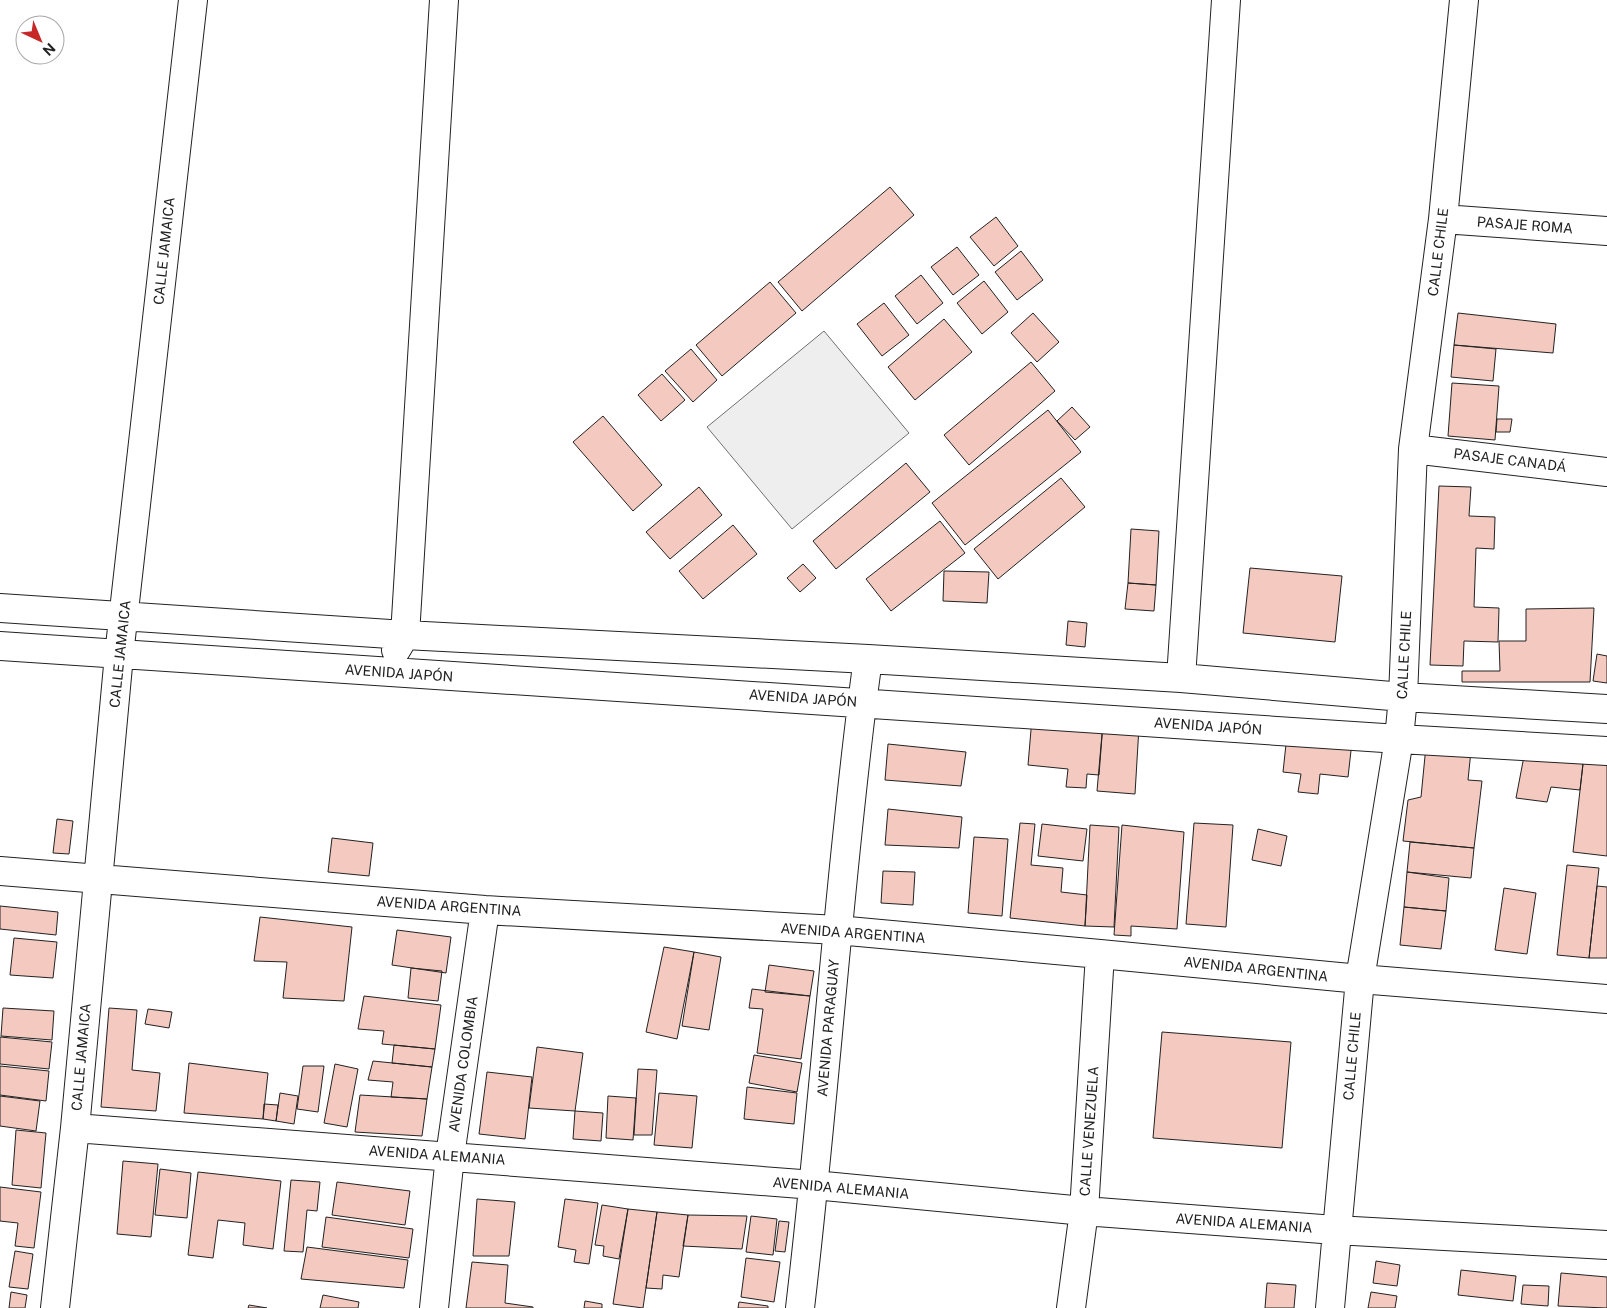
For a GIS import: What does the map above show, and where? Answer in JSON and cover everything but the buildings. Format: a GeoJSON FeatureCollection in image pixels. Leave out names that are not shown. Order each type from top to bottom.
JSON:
{"type":"FeatureCollection","features":[{"type":"Feature","properties":{"kind":"street","name":"CALLE JAMAICA"},"geometry":{"type":"LineString","coordinates":[[55,1308],[75,1128],[123,616],[192,0]]}},
{"type":"Feature","properties":{"kind":"street"},"geometry":{"type":"LineString","coordinates":[[382,672],[405,635],[444,0]]}},
{"type":"Feature","properties":{"kind":"street"},"geometry":{"type":"LineString","coordinates":[[1181,678],[1226,0]]}},
{"type":"Feature","properties":{"kind":"street","name":"CALLE CHILE"},"geometry":{"type":"LineString","coordinates":[[1330,1308],[1360,979],[1399,739],[1403,696],[1413,449],[1443,219],[1464,0]]}},
{"type":"Feature","properties":{"kind":"street","name":"PASAJE ROMA"},"geometry":{"type":"LineString","coordinates":[[1443,219],[1607,231]]}},
{"type":"Feature","properties":{"kind":"street","name":"PASAJE CANADÁ"},"geometry":{"type":"LineString","coordinates":[[1413,449],[1607,472]]}},
{"type":"Feature","properties":{"kind":"street"},"geometry":{"type":"LineString","coordinates":[[0,608],[405,635],[868,659],[1181,678],[1403,696],[1607,709]]}},
{"type":"Feature","properties":{"kind":"street","name":"AVENIDA JAPÓN"},"geometry":{"type":"LineString","coordinates":[[0,646],[1399,739],[1607,751]]}},
{"type":"Feature","properties":{"kind":"street","name":"AVENIDA PARAGUAY"},"geometry":{"type":"LineString","coordinates":[[800,1308],[814,1186],[837,930],[868,659]]}},
{"type":"Feature","properties":{"kind":"street","name":"AVENIDA ARGENTINA"},"geometry":{"type":"LineString","coordinates":[[0,871],[485,910],[837,930],[1360,979],[1607,999]]}},
{"type":"Feature","properties":{"kind":"street","name":"AVENIDA COLOMBIA"},"geometry":{"type":"LineString","coordinates":[[434,1308],[450,1156],[485,910]]}},
{"type":"Feature","properties":{"kind":"street","name":"CALLE VENEZUELA"},"geometry":{"type":"LineString","coordinates":[[1071,1308],[1084,1211],[1100,954]]}},
{"type":"Feature","properties":{"kind":"street","name":"AVENIDA ALEMANIA"},"geometry":{"type":"LineString","coordinates":[[75,1128],[450,1156],[814,1186],[1084,1211],[1336,1230],[1607,1245]]}},
{"type":"Feature","properties":{"kind":"shaded area"},"geometry":{"type":"Polygon","coordinates":[[[824,331],[909,433],[792,529],[707,427],[824,331]]]}}]}
